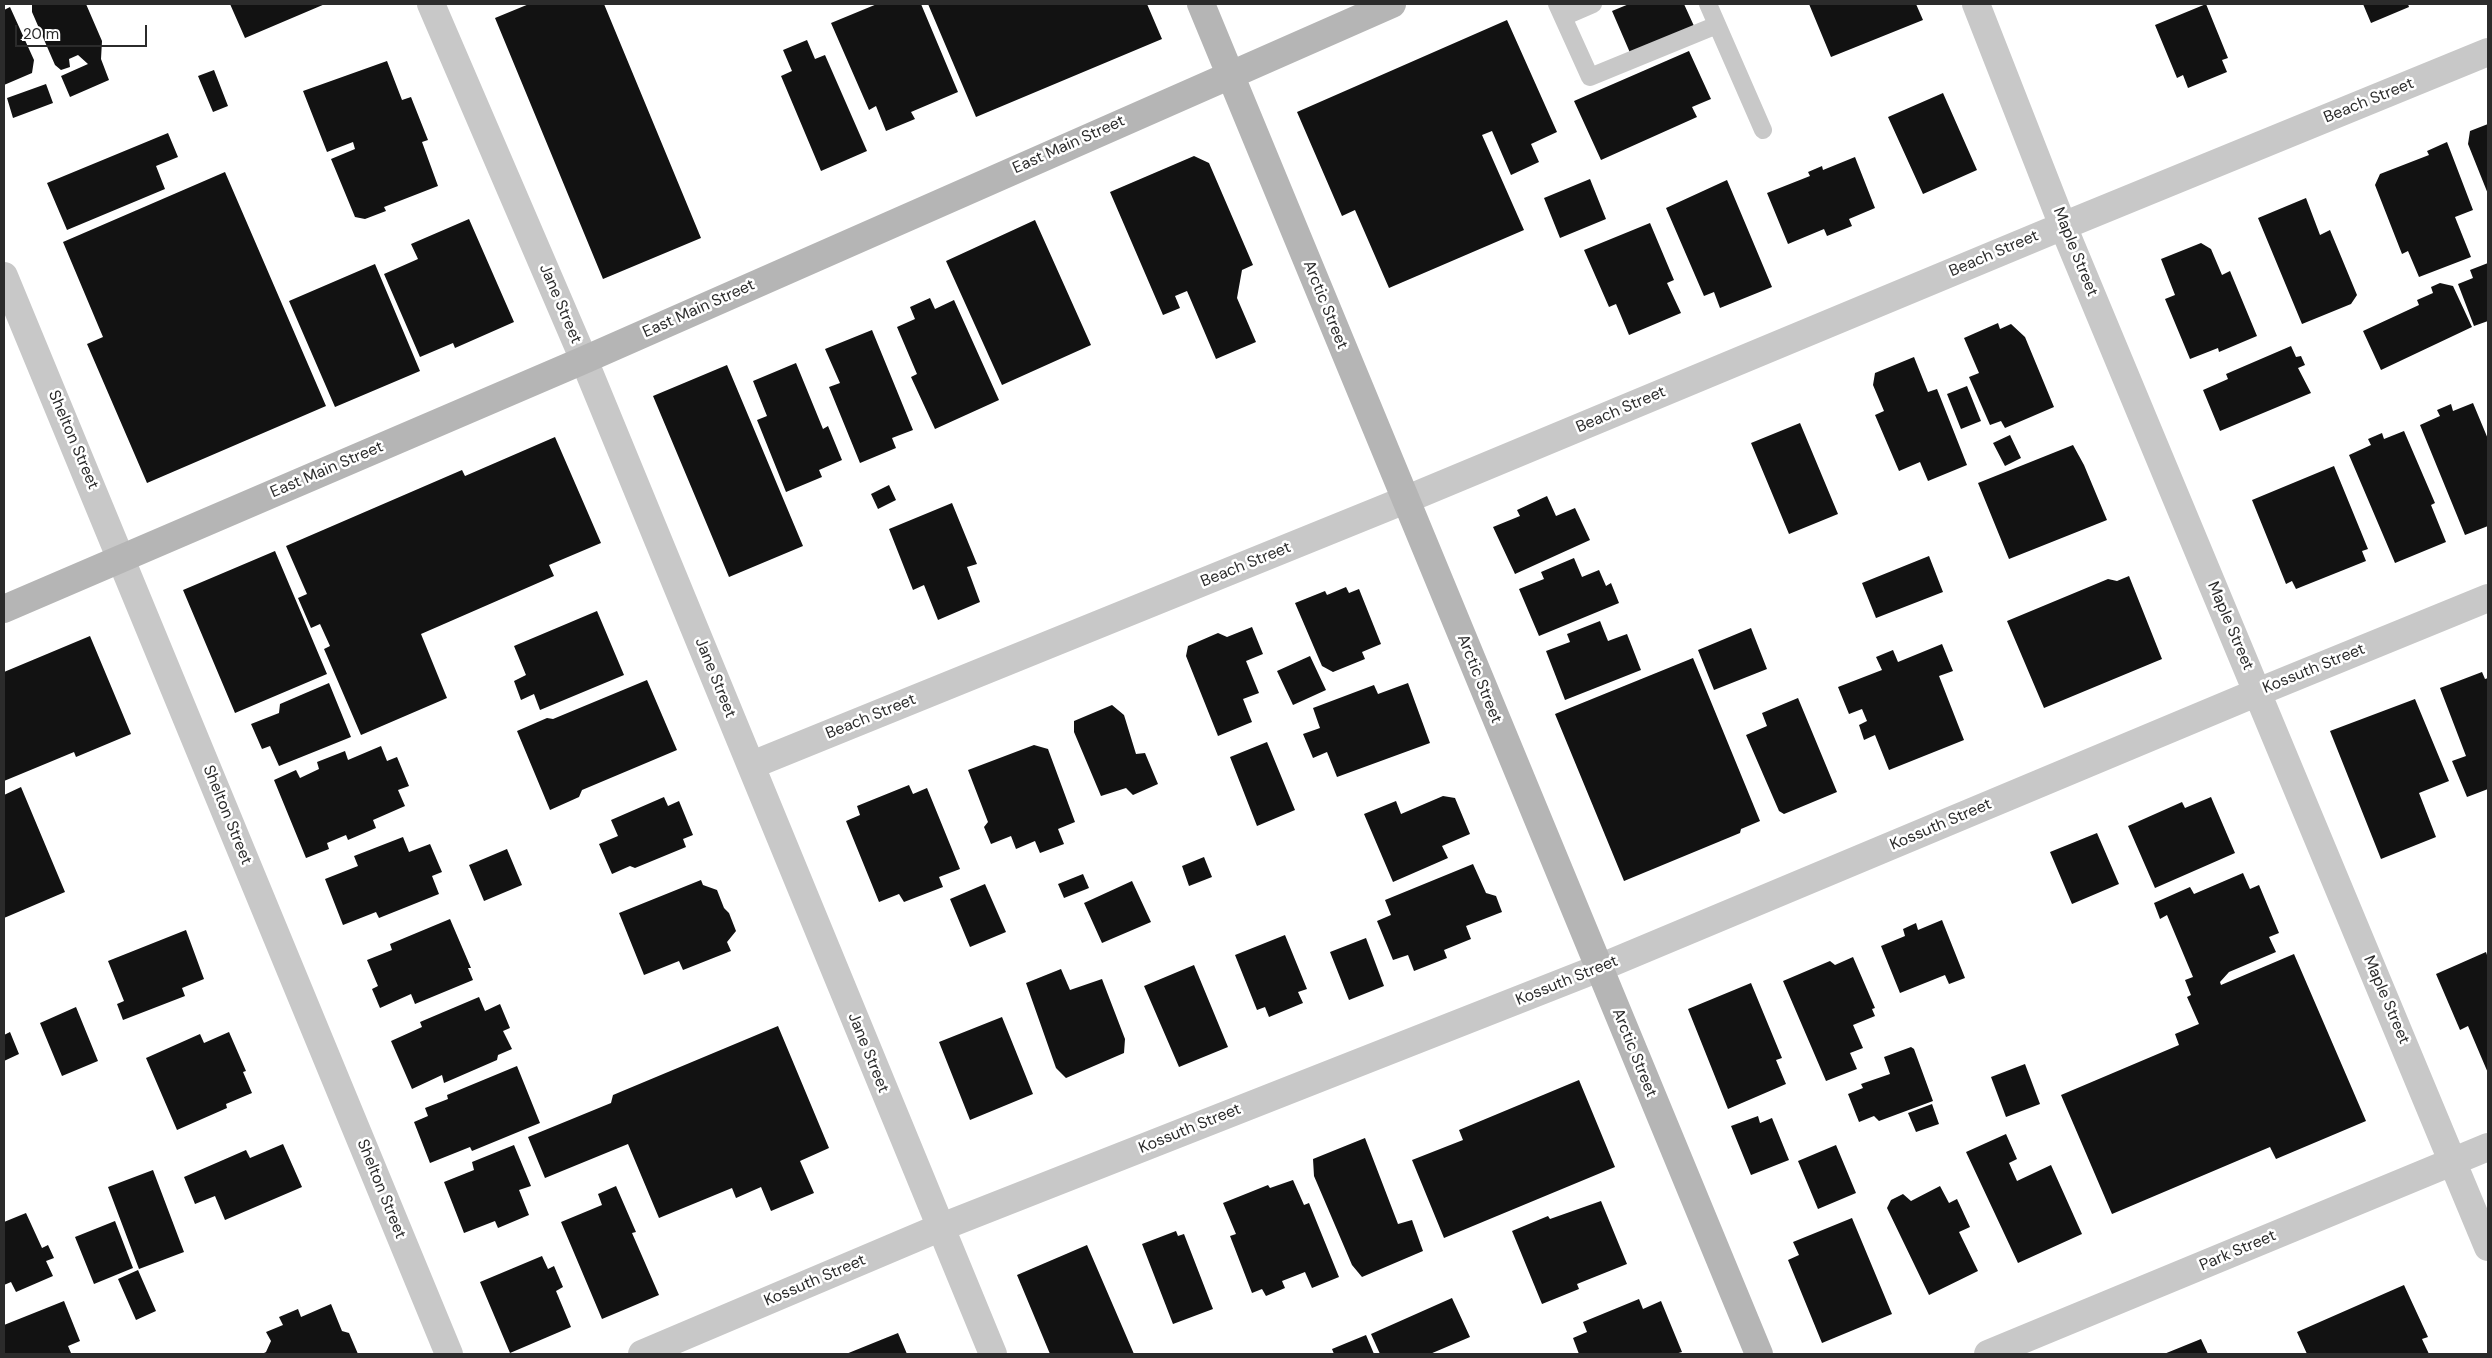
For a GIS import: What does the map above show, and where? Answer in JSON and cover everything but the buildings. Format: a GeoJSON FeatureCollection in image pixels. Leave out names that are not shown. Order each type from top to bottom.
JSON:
{"type":"FeatureCollection","features":[{"type":"Feature","properties":{"kind":"main road","name":"Arctic Street"},"geometry":{"type":"LineString","coordinates":[[1201,4],[1759,1354]]}},
{"type":"Feature","properties":{"kind":"main road","name":"East Main Street"},"geometry":{"type":"LineString","coordinates":[[4,609],[584,360],[1392,4]]}},
{"type":"Feature","properties":{"kind":"street","name":"Jane Street"},"geometry":{"type":"LineString","coordinates":[[431,4],[584,360],[752,765],[939,1228],[992,1354]]}},
{"type":"Feature","properties":{"kind":"street","name":"Maple Street"},"geometry":{"type":"LineString","coordinates":[[1976,4],[2063,226],[2488,1247]]}},
{"type":"Feature","properties":{"kind":"street","name":"Beach Street"},"geometry":{"type":"LineString","coordinates":[[752,765],[1405,500],[2063,226],[2488,52]]}},
{"type":"Feature","properties":{"kind":"street","name":"Shelton Street"},"geometry":{"type":"LineString","coordinates":[[4,276],[122,557],[449,1354]]}},
{"type":"Feature","properties":{"kind":"street","name":"Kossuth Street"},"geometry":{"type":"LineString","coordinates":[[642,1354],[939,1228],[1599,968],[2258,692],[2488,598]]}},
{"type":"Feature","properties":{"kind":"street","name":"Park Street"},"geometry":{"type":"LineString","coordinates":[[1988,1354],[2488,1147]]}},
{"type":"Feature","properties":{"kind":"lane"},"geometry":{"type":"LineString","coordinates":[[1593,4],[1560,10],[1590,77],[1717,25]]}},
{"type":"Feature","properties":{"kind":"lane"},"geometry":{"type":"LineString","coordinates":[[1708,4],[1763,130]]}}]}
